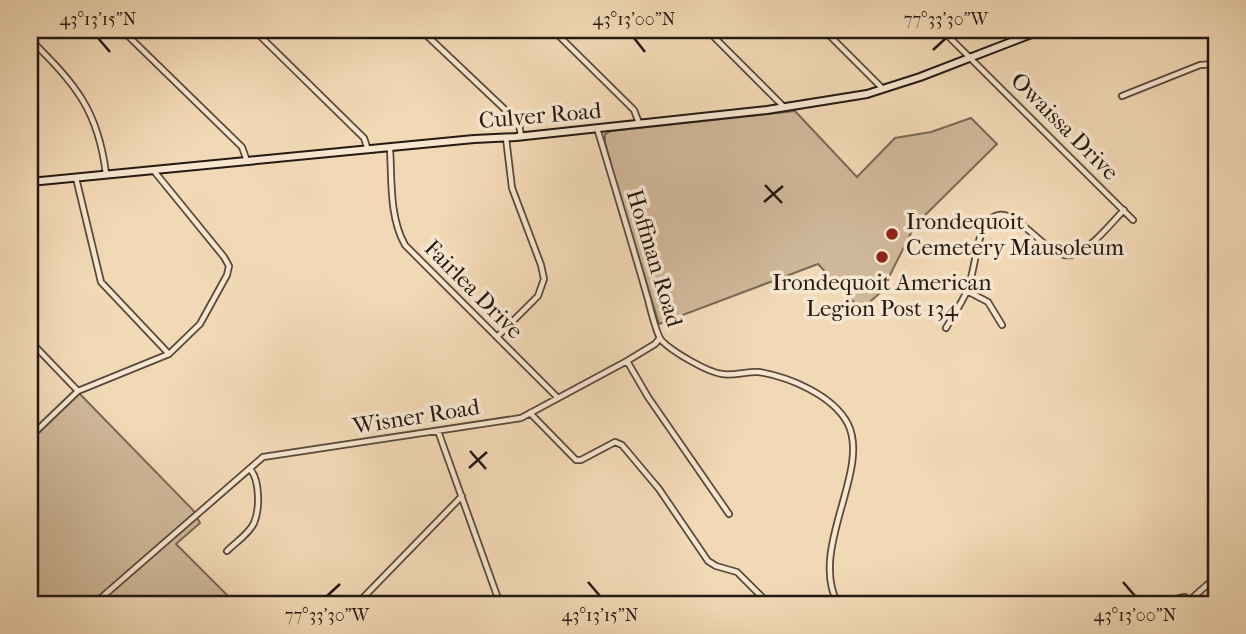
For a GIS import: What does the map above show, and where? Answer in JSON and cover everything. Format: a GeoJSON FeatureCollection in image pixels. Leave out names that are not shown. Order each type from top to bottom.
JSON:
{"type":"FeatureCollection","features":[{"type":"Feature","properties":{"kind":"main road","name":"Culver Road"},"geometry":{"type":"LineString","coordinates":[[32,182],[506,138],[784,108],[883,90],[1042,30]]}},
{"type":"Feature","properties":{"kind":"street"},"geometry":{"type":"LineString","coordinates":[[122,30],[242,147],[247,162]]}},
{"type":"Feature","properties":{"kind":"street"},"geometry":{"type":"LineString","coordinates":[[254,30],[364,138],[368,151]]}},
{"type":"Feature","properties":{"kind":"street"},"geometry":{"type":"LineString","coordinates":[[421,30],[515,119],[519,124],[521,136]]}},
{"type":"Feature","properties":{"kind":"street"},"geometry":{"type":"LineString","coordinates":[[553,30],[634,110],[639,123]]}},
{"type":"Feature","properties":{"kind":"street"},"geometry":{"type":"LineString","coordinates":[[706,30],[784,108]]}},
{"type":"Feature","properties":{"kind":"street"},"geometry":{"type":"LineString","coordinates":[[824,30],[883,90]]}},
{"type":"Feature","properties":{"kind":"street","name":"Owaissa Drive"},"geometry":{"type":"LineString","coordinates":[[942,30],[1133,220]]}},
{"type":"Feature","properties":{"kind":"street"},"geometry":{"type":"LineString","coordinates":[[30,39],[66,76],[83,99],[98,133],[106,175]]}},
{"type":"Feature","properties":{"kind":"street"},"geometry":{"type":"LineString","coordinates":[[1122,96],[1200,65],[1216,64]]}},
{"type":"Feature","properties":{"kind":"street","name":"Hoffman Road"},"geometry":{"type":"LineString","coordinates":[[597,128],[659,339],[690,360],[720,374],[758,372],[809,388],[840,410],[849,426],[851,470],[832,537],[830,591],[838,604]]}},
{"type":"Feature","properties":{"kind":"street"},"geometry":{"type":"LineString","coordinates":[[497,337],[538,296],[544,279],[512,188],[506,138]]}},
{"type":"Feature","properties":{"kind":"street","name":"Fairlea Drive"},"geometry":{"type":"LineString","coordinates":[[390,149],[396,218],[401,237],[408,249],[558,398]]}},
{"type":"Feature","properties":{"kind":"street"},"geometry":{"type":"LineString","coordinates":[[30,153],[32,182]]}},
{"type":"Feature","properties":{"kind":"street"},"geometry":{"type":"LineString","coordinates":[[30,437],[78,391],[169,354],[200,324],[227,275],[229,266],[154,171]]}},
{"type":"Feature","properties":{"kind":"street"},"geometry":{"type":"LineString","coordinates":[[76,178],[101,282],[169,354]]}},
{"type":"Feature","properties":{"kind":"street"},"geometry":{"type":"LineString","coordinates":[[946,328],[967,291],[982,231],[989,220],[998,215],[1016,219],[1051,250],[1069,256],[1085,249],[1124,210]]}},
{"type":"Feature","properties":{"kind":"street"},"geometry":{"type":"LineString","coordinates":[[967,291],[988,302],[1002,325]]}},
{"type":"Feature","properties":{"kind":"street","name":"Wisner Road"},"geometry":{"type":"LineString","coordinates":[[94,604],[263,457],[522,418],[627,361],[659,339]]}},
{"type":"Feature","properties":{"kind":"street"},"geometry":{"type":"LineString","coordinates":[[30,341],[78,391]]}},
{"type":"Feature","properties":{"kind":"street"},"geometry":{"type":"LineString","coordinates":[[627,361],[648,397],[729,514]]}},
{"type":"Feature","properties":{"kind":"street"},"geometry":{"type":"LineString","coordinates":[[530,413],[576,460],[615,442],[622,445],[654,482],[708,561],[737,572],[769,604]]}},
{"type":"Feature","properties":{"kind":"street"},"geometry":{"type":"LineString","coordinates":[[438,431],[500,604]]}},
{"type":"Feature","properties":{"kind":"street"},"geometry":{"type":"LineString","coordinates":[[227,551],[250,529],[256,519],[258,489],[250,469]]}},
{"type":"Feature","properties":{"kind":"street"},"geometry":{"type":"LineString","coordinates":[[357,604],[461,496]]}},
{"type":"Feature","properties":{"kind":"street"},"geometry":{"type":"LineString","coordinates":[[1174,604],[1182,597],[1191,602],[1216,577]]}},
{"type":"Feature","properties":{"kind":"shaded area"},"geometry":{"type":"Polygon","coordinates":[[[795,111],[857,177],[895,138],[931,132],[971,118],[997,144],[915,225],[882,291],[861,310],[818,264],[659,324],[617,186],[605,134],[611,131],[795,111]]]}},
{"type":"Feature","properties":{"kind":"shaded area"},"geometry":{"type":"Polygon","coordinates":[[[77,391],[193,510],[200,523],[176,544],[236,604],[30,604],[30,437],[77,391]]]}},
{"type":"Feature","properties":{"kind":"place","name":"Irondequoit Cemetery Mausoleum"},"geometry":{"type":"Point","coordinates":[892,234]}},
{"type":"Feature","properties":{"kind":"place","name":"Irondequoit American Legion Post 134"},"geometry":{"type":"Point","coordinates":[882,257]}}]}
